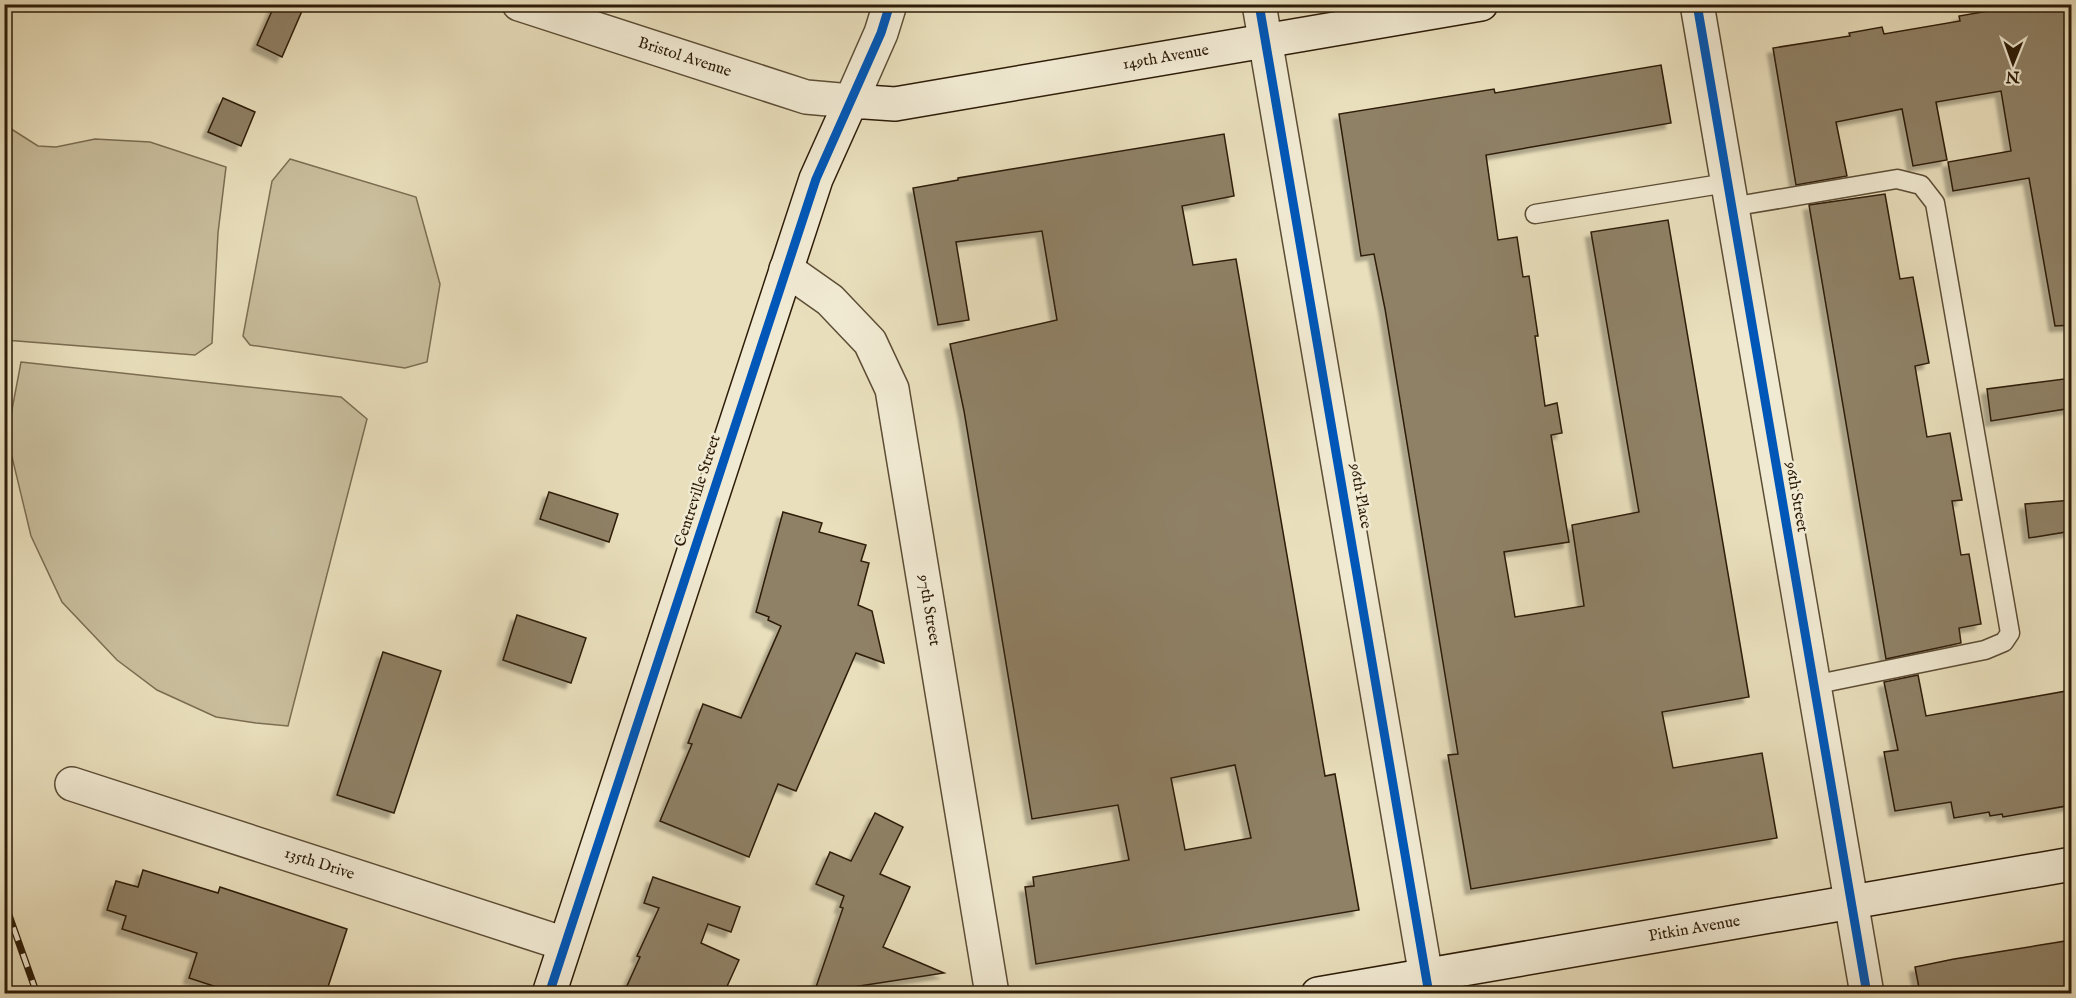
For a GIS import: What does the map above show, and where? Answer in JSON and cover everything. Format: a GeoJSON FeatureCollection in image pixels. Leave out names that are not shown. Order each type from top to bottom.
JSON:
{"type":"FeatureCollection","features":[{"type":"Feature","properties":{"kind":"street","name":"Bristol Avenue"},"geometry":{"type":"LineString","coordinates":[[519,4],[806,98],[851,101]]}},
{"type":"Feature","properties":{"kind":"street","name":"Centreville Street"},"geometry":{"type":"LineString","coordinates":[[549,993],[816,179],[881,33],[890,4]]}},
{"type":"Feature","properties":{"kind":"street","name":"96th Place"},"geometry":{"type":"LineString","coordinates":[[1259,4],[1428,985]]}},
{"type":"Feature","properties":{"kind":"street","name":"149th Avenue"},"geometry":{"type":"LineString","coordinates":[[851,101],[895,104],[1480,4]]}},
{"type":"Feature","properties":{"kind":"street","name":"96th Street"},"geometry":{"type":"LineString","coordinates":[[1697,4],[1867,993]]}},
{"type":"Feature","properties":{"kind":"street","name":"97th Street"},"geometry":{"type":"LineString","coordinates":[[786,269],[830,300],[870,342],[892,389],[992,993]]}},
{"type":"Feature","properties":{"kind":"street","name":"135th Drive"},"geometry":{"type":"LineString","coordinates":[[72,784],[565,944]]}},
{"type":"Feature","properties":{"kind":"street","name":"Pitkin Avenue"},"geometry":{"type":"LineString","coordinates":[[1318,993],[1428,985],[1851,902],[2072,864]]}},
{"type":"Feature","properties":{"kind":"lane"},"geometry":{"type":"LineString","coordinates":[[1535,214],[1897,179],[1921,185],[1935,203],[2010,633],[2004,642],[1985,650],[1813,685]]}},
{"type":"Feature","properties":{"kind":"shaded area"},"geometry":{"type":"Polygon","coordinates":[[[5,125],[38,146],[56,147],[95,139],[150,142],[226,167],[218,233],[212,343],[195,355],[5,340],[5,125]]]}},
{"type":"Feature","properties":{"kind":"shaded area"},"geometry":{"type":"Polygon","coordinates":[[[290,159],[416,197],[440,284],[427,362],[405,368],[250,345],[243,336],[272,181],[290,159]]]}},
{"type":"Feature","properties":{"kind":"shaded area"},"geometry":{"type":"Polygon","coordinates":[[[21,362],[341,397],[367,419],[288,726],[216,717],[157,690],[117,660],[62,602],[31,536],[7,436],[21,362]]]}},
{"type":"Feature","properties":{"kind":"building"},"geometry":{"type":"Polygon","coordinates":[[[275,4],[305,4],[282,57],[257,45],[275,4]]]}},
{"type":"Feature","properties":{"kind":"building"},"geometry":{"type":"Polygon","coordinates":[[[2029,4],[2072,4],[2072,325],[2055,326],[2029,178],[1953,191],[1948,162],[2011,151],[2001,91],[1936,102],[1947,160],[1913,166],[1902,109],[1836,122],[1847,176],[1796,185],[1773,48],[1850,36],[1849,33],[1882,27],[1884,34],[1960,21],[1959,16],[2029,4]]]}},
{"type":"Feature","properties":{"kind":"building"},"geometry":{"type":"Polygon","coordinates":[[[1661,65],[1671,123],[1486,155],[1498,240],[1517,237],[1523,277],[1529,276],[1545,406],[1557,403],[1562,433],[1551,435],[1569,542],[1504,552],[1515,617],[1584,606],[1572,525],[1639,512],[1591,232],[1668,220],[1749,697],[1662,712],[1673,768],[1762,753],[1777,838],[1471,889],[1448,755],[1458,754],[1385,309],[1374,254],[1361,256],[1339,114],[1494,89],[1495,93],[1661,65]]]}},
{"type":"Feature","properties":{"kind":"building"},"geometry":{"type":"Polygon","coordinates":[[[223,98],[255,112],[241,146],[208,132],[223,98]]]}},
{"type":"Feature","properties":{"kind":"building"},"geometry":{"type":"Polygon","coordinates":[[[1224,134],[1234,196],[1182,206],[1193,265],[1236,259],[1325,776],[1335,774],[1359,910],[1036,964],[1025,887],[1034,886],[1033,877],[1129,860],[1118,805],[1032,819],[964,411],[950,344],[1057,320],[1042,231],[956,242],[969,320],[938,325],[913,188],[958,180],[958,178],[1224,134]],[[1235,765],[1171,778],[1185,850],[1251,838],[1235,765]]]}},
{"type":"Feature","properties":{"kind":"building"},"geometry":{"type":"Polygon","coordinates":[[[1885,194],[1900,279],[1913,277],[1929,363],[1915,366],[1927,437],[1950,433],[1962,500],[1952,501],[1961,555],[1969,554],[1981,624],[1959,628],[1961,643],[1886,659],[1809,205],[1885,194]]]}},
{"type":"Feature","properties":{"kind":"building"},"geometry":{"type":"Polygon","coordinates":[[[2072,378],[2072,408],[1991,421],[1987,389],[2072,378]]]}},
{"type":"Feature","properties":{"kind":"building"},"geometry":{"type":"Polygon","coordinates":[[[549,492],[618,514],[609,542],[540,519],[549,492]]]}},
{"type":"Feature","properties":{"kind":"building"},"geometry":{"type":"Polygon","coordinates":[[[2072,500],[2072,531],[2029,538],[2025,504],[2072,500]]]}},
{"type":"Feature","properties":{"kind":"building"},"geometry":{"type":"Polygon","coordinates":[[[783,512],[822,523],[819,532],[866,545],[861,561],[869,563],[858,605],[872,611],[884,663],[856,653],[796,791],[778,784],[749,857],[660,821],[692,744],[688,743],[703,704],[741,718],[781,626],[768,620],[769,617],[756,612],[783,512]]]}},
{"type":"Feature","properties":{"kind":"building"},"geometry":{"type":"Polygon","coordinates":[[[517,615],[586,638],[571,683],[503,660],[517,615]]]}},
{"type":"Feature","properties":{"kind":"building"},"geometry":{"type":"Polygon","coordinates":[[[383,652],[441,671],[394,813],[337,795],[383,652]]]}},
{"type":"Feature","properties":{"kind":"building"},"geometry":{"type":"Polygon","coordinates":[[[1918,675],[1926,716],[2072,690],[2072,805],[2003,817],[2002,814],[1990,816],[1989,812],[1954,818],[1951,802],[1895,811],[1884,752],[1898,750],[1884,682],[1918,675]]]}},
{"type":"Feature","properties":{"kind":"building"},"geometry":{"type":"Polygon","coordinates":[[[875,813],[903,827],[880,874],[910,887],[883,947],[944,973],[814,993],[843,908],[840,907],[844,896],[816,884],[830,852],[851,861],[875,813]]]}},
{"type":"Feature","properties":{"kind":"building"},"geometry":{"type":"Polygon","coordinates":[[[143,870],[218,893],[220,887],[347,929],[326,993],[235,993],[189,978],[197,953],[122,929],[126,916],[107,910],[116,881],[138,887],[143,870]]]}},
{"type":"Feature","properties":{"kind":"building"},"geometry":{"type":"Polygon","coordinates":[[[653,877],[740,907],[731,932],[708,924],[701,943],[739,960],[724,993],[643,993],[626,988],[640,957],[637,956],[659,908],[644,903],[653,877]]]}},
{"type":"Feature","properties":{"kind":"building"},"geometry":{"type":"Polygon","coordinates":[[[2072,940],[2072,993],[1920,993],[1915,967],[2072,940]]]}},
{"type":"Feature","properties":{"kind":"railway"},"geometry":{"type":"LineString","coordinates":[[4,901],[37,994]]}},
{"type":"Feature","properties":{"kind":"cycle path"},"geometry":{"type":"LineString","coordinates":[[549,994],[816,179],[881,33],[890,4]]}},
{"type":"Feature","properties":{"kind":"cycle path"},"geometry":{"type":"LineString","coordinates":[[1259,4],[1429,994]]}},
{"type":"Feature","properties":{"kind":"cycle path"},"geometry":{"type":"LineString","coordinates":[[1697,4],[1867,994]]}}]}
